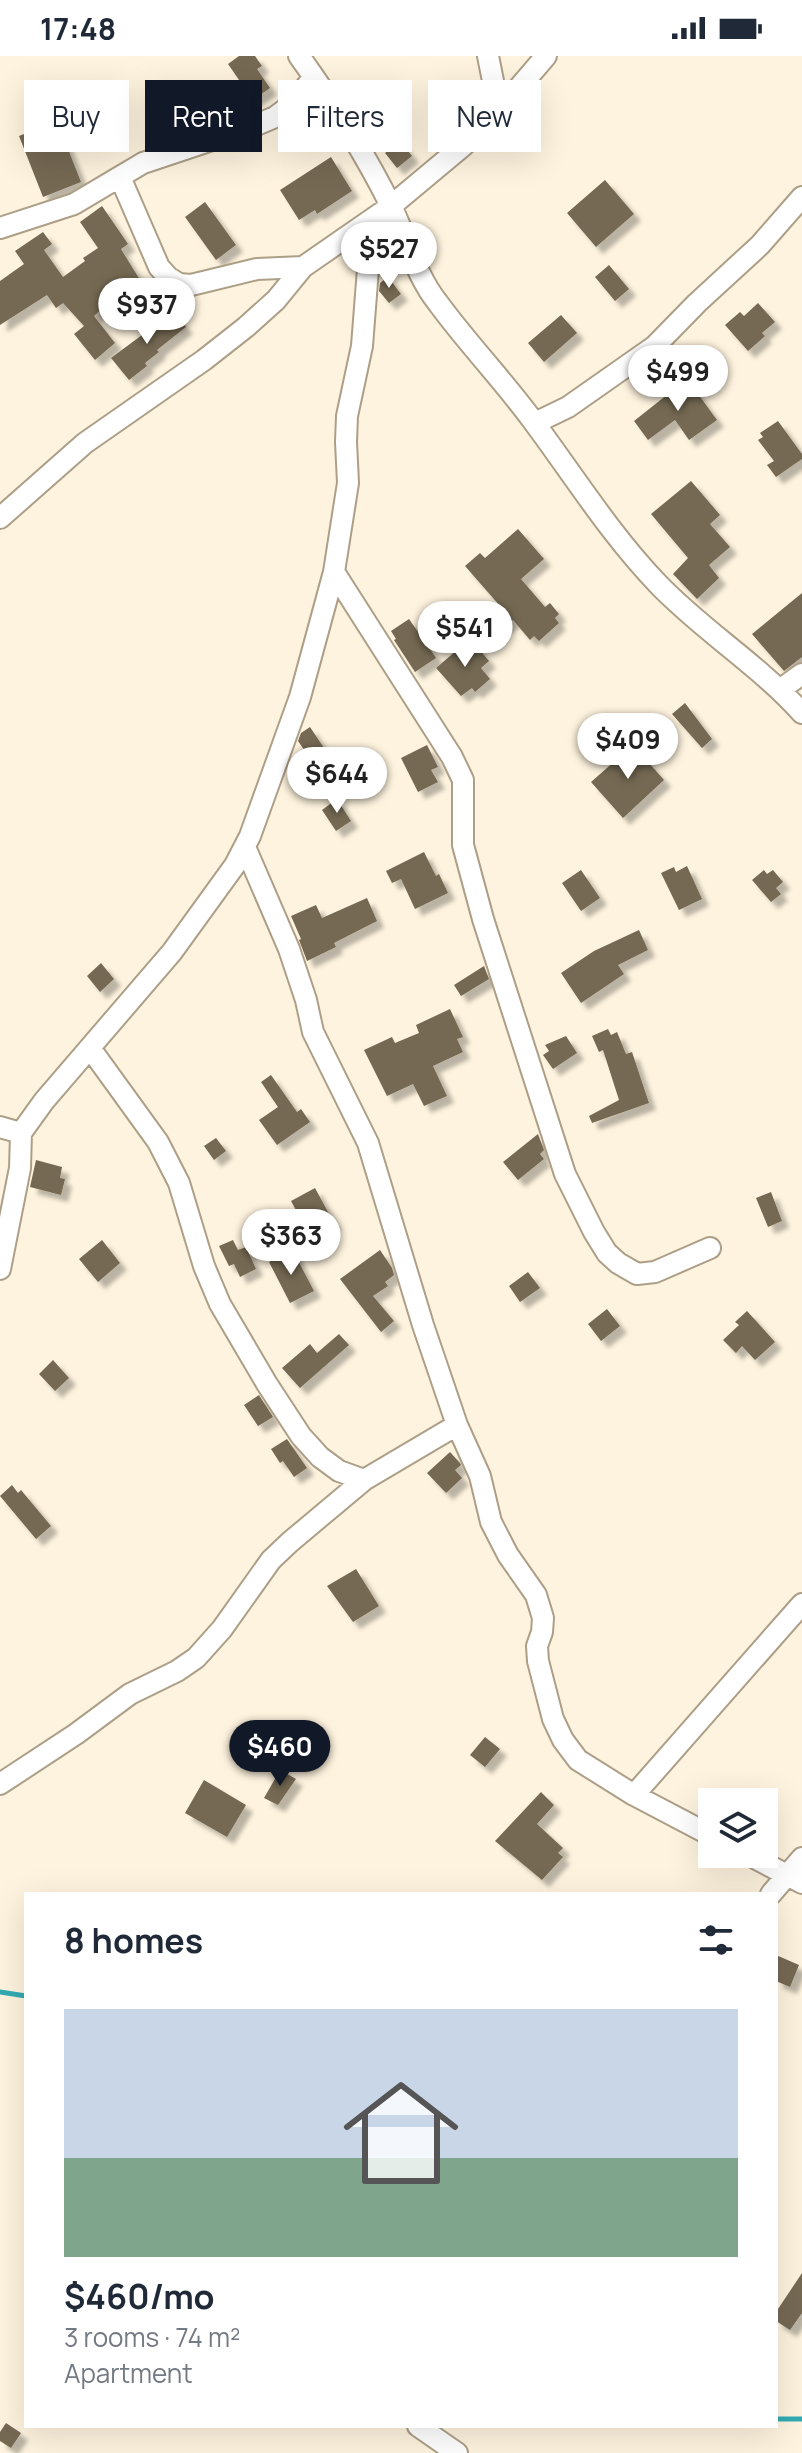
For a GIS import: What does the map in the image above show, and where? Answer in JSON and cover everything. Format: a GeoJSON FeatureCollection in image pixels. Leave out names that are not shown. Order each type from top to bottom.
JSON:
{"type":"FeatureCollection","features":[{"type":"Feature","properties":{"kind":"street"},"geometry":{"type":"LineString","coordinates":[[299,56],[338,112],[391,206],[419,275],[437,302],[535,423],[622,545],[661,587],[781,689],[802,713]]}},
{"type":"Feature","properties":{"kind":"street"},"geometry":{"type":"LineString","coordinates":[[488,56],[493,80]]}},
{"type":"Feature","properties":{"kind":"street"},"geometry":{"type":"LineString","coordinates":[[525,80],[546,56]]}},
{"type":"Feature","properties":{"kind":"street"},"geometry":{"type":"LineString","coordinates":[[0,228],[74,204],[143,163],[275,117],[291,105],[314,77]]}},
{"type":"Feature","properties":{"kind":"street"},"geometry":{"type":"LineString","coordinates":[[0,518],[85,443],[246,327],[276,300],[303,267],[391,206],[456,152]]}},
{"type":"Feature","properties":{"kind":"street"},"geometry":{"type":"LineString","coordinates":[[120,177],[159,267],[179,284],[191,285],[257,269],[303,267]]}},
{"type":"Feature","properties":{"kind":"street"},"geometry":{"type":"LineString","coordinates":[[535,423],[568,407],[655,346],[760,245],[802,197]]}},
{"type":"Feature","properties":{"kind":"street"},"geometry":{"type":"LineString","coordinates":[[0,1269],[20,1168],[21,1133],[44,1101],[172,952],[245,847],[300,697],[334,572],[348,483],[347,416],[362,346],[368,269],[391,206]]}},
{"type":"Feature","properties":{"kind":"street"},"geometry":{"type":"LineString","coordinates":[[334,572],[452,757],[463,780],[463,845],[483,919],[565,1174],[594,1232],[607,1253],[637,1274],[655,1272],[710,1248]]}},
{"type":"Feature","properties":{"kind":"street"},"geometry":{"type":"LineString","coordinates":[[781,689],[802,674]]}},
{"type":"Feature","properties":{"kind":"street"},"geometry":{"type":"LineString","coordinates":[[245,847],[289,949],[313,1032],[368,1143],[423,1325],[457,1425],[480,1476],[496,1534],[536,1595],[543,1618],[537,1646],[538,1661],[553,1719],[578,1760],[634,1795],[698,1829]]}},
{"type":"Feature","properties":{"kind":"street"},"geometry":{"type":"LineString","coordinates":[[90,1048],[151,1133],[172,1169],[220,1304],[267,1384],[301,1436],[320,1457],[339,1471],[364,1480]]}},
{"type":"Feature","properties":{"kind":"street"},"geometry":{"type":"LineString","coordinates":[[0,1127],[21,1133]]}},
{"type":"Feature","properties":{"kind":"street"},"geometry":{"type":"LineString","coordinates":[[0,1784],[130,1694],[196,1658],[222,1629],[271,1560],[364,1480],[457,1425]]}},
{"type":"Feature","properties":{"kind":"street"},"geometry":{"type":"LineString","coordinates":[[634,1795],[802,1604]]}},
{"type":"Feature","properties":{"kind":"street"},"geometry":{"type":"LineString","coordinates":[[774,1892],[795,1879],[802,1858]]}},
{"type":"Feature","properties":{"kind":"street"},"geometry":{"type":"LineString","coordinates":[[774,1868],[795,1879]]}},
{"type":"Feature","properties":{"kind":"street"},"geometry":{"type":"LineString","coordinates":[[421,2428],[457,2453]]}},
{"type":"Feature","properties":{"kind":"building"},"geometry":{"type":"Polygon","coordinates":[[[239,56],[255,56],[262,66],[257,69],[270,88],[262,94],[262,80],[239,80],[228,64],[239,56]]]}},
{"type":"Feature","properties":{"kind":"building"},"geometry":{"type":"Polygon","coordinates":[[[25,152],[69,152],[81,182],[43,197],[25,152]]]}},
{"type":"Feature","properties":{"kind":"building"},"geometry":{"type":"Polygon","coordinates":[[[409,152],[412,156],[397,168],[385,153],[409,152]]]}},
{"type":"Feature","properties":{"kind":"building"},"geometry":{"type":"Polygon","coordinates":[[[331,157],[352,191],[317,214],[315,210],[299,220],[280,190],[331,157]]]}},
{"type":"Feature","properties":{"kind":"building"},"geometry":{"type":"Polygon","coordinates":[[[605,180],[634,214],[596,247],[567,213],[605,180]]]}},
{"type":"Feature","properties":{"kind":"building"},"geometry":{"type":"Polygon","coordinates":[[[205,202],[236,245],[216,260],[185,217],[205,202]]]}},
{"type":"Feature","properties":{"kind":"building"},"geometry":{"type":"Polygon","coordinates":[[[102,206],[128,244],[121,249],[140,280],[136,282],[138,286],[121,297],[119,293],[94,316],[115,343],[95,360],[74,334],[84,326],[63,303],[56,308],[47,295],[0,325],[0,281],[24,264],[15,251],[43,232],[52,244],[44,250],[63,277],[98,248],[80,222],[102,206]]]}},
{"type":"Feature","properties":{"kind":"building"},"geometry":{"type":"Polygon","coordinates":[[[609,265],[629,289],[615,301],[595,277],[609,265]]]}},
{"type":"Feature","properties":{"kind":"building"},"geometry":{"type":"Polygon","coordinates":[[[388,277],[401,294],[389,303],[379,291],[380,283],[388,277]]]}},
{"type":"Feature","properties":{"kind":"building"},"geometry":{"type":"Polygon","coordinates":[[[758,303],[775,322],[748,351],[725,325],[740,312],[744,316],[758,303]]]}},
{"type":"Feature","properties":{"kind":"building"},"geometry":{"type":"Polygon","coordinates":[[[173,312],[186,327],[157,350],[159,352],[145,363],[147,366],[129,380],[111,358],[173,312]]]}},
{"type":"Feature","properties":{"kind":"building"},"geometry":{"type":"Polygon","coordinates":[[[561,315],[577,333],[544,362],[528,343],[561,315]]]}},
{"type":"Feature","properties":{"kind":"building"},"geometry":{"type":"Polygon","coordinates":[[[687,379],[717,420],[689,440],[675,420],[648,440],[634,421],[687,379]]]}},
{"type":"Feature","properties":{"kind":"building"},"geometry":{"type":"Polygon","coordinates":[[[778,421],[802,454],[802,459],[776,477],[767,465],[774,461],[758,440],[763,437],[760,433],[778,421]]]}},
{"type":"Feature","properties":{"kind":"building"},"geometry":{"type":"Polygon","coordinates":[[[691,481],[720,515],[710,524],[730,547],[709,565],[719,578],[697,599],[673,574],[688,558],[651,514],[691,481]]]}},
{"type":"Feature","properties":{"kind":"building"},"geometry":{"type":"Polygon","coordinates":[[[518,529],[544,559],[521,579],[545,607],[550,603],[559,614],[555,618],[559,623],[539,641],[534,636],[530,640],[513,620],[504,627],[492,613],[500,606],[465,566],[480,553],[485,558],[518,529]]]}},
{"type":"Feature","properties":{"kind":"building"},"geometry":{"type":"Polygon","coordinates":[[[802,593],[802,657],[784,671],[752,634],[802,593]]]}},
{"type":"Feature","properties":{"kind":"building"},"geometry":{"type":"Polygon","coordinates":[[[409,619],[436,658],[415,672],[391,631],[409,619]]]}},
{"type":"Feature","properties":{"kind":"building"},"geometry":{"type":"Polygon","coordinates":[[[470,639],[489,661],[481,668],[490,679],[475,692],[472,688],[461,696],[436,668],[470,639]]]}},
{"type":"Feature","properties":{"kind":"building"},"geometry":{"type":"Polygon","coordinates":[[[685,703],[712,739],[702,748],[672,714],[685,703]]]}},
{"type":"Feature","properties":{"kind":"building"},"geometry":{"type":"Polygon","coordinates":[[[310,727],[334,763],[320,773],[298,741],[301,733],[310,727]]]}},
{"type":"Feature","properties":{"kind":"building"},"geometry":{"type":"Polygon","coordinates":[[[427,745],[438,767],[431,770],[438,782],[418,792],[401,758],[427,745]]]}},
{"type":"Feature","properties":{"kind":"building"},"geometry":{"type":"Polygon","coordinates":[[[633,745],[664,780],[623,818],[591,782],[633,745]]]}},
{"type":"Feature","properties":{"kind":"building"},"geometry":{"type":"Polygon","coordinates":[[[337,799],[351,821],[336,831],[322,810],[337,799]]]}},
{"type":"Feature","properties":{"kind":"building"},"geometry":{"type":"Polygon","coordinates":[[[424,852],[448,893],[415,909],[401,879],[392,883],[386,871],[424,852]]]}},
{"type":"Feature","properties":{"kind":"building"},"geometry":{"type":"Polygon","coordinates":[[[687,866],[702,899],[679,910],[661,873],[674,867],[676,872],[687,866]]]}},
{"type":"Feature","properties":{"kind":"building"},"geometry":{"type":"Polygon","coordinates":[[[581,870],[600,898],[581,911],[562,883],[581,870]]]}},
{"type":"Feature","properties":{"kind":"building"},"geometry":{"type":"Polygon","coordinates":[[[764,870],[767,874],[773,870],[783,882],[776,888],[781,894],[771,902],[752,880],[764,870]]]}},
{"type":"Feature","properties":{"kind":"building"},"geometry":{"type":"Polygon","coordinates":[[[367,898],[377,921],[307,961],[291,916],[316,905],[322,918],[367,898]]]}},
{"type":"Feature","properties":{"kind":"building"},"geometry":{"type":"Polygon","coordinates":[[[639,930],[648,950],[618,965],[624,974],[581,1003],[561,973],[594,951],[639,930]]]}},
{"type":"Feature","properties":{"kind":"building"},"geometry":{"type":"Polygon","coordinates":[[[101,963],[114,979],[100,992],[87,976],[101,963]]]}},
{"type":"Feature","properties":{"kind":"building"},"geometry":{"type":"Polygon","coordinates":[[[484,966],[489,979],[461,996],[454,985],[484,966]]]}},
{"type":"Feature","properties":{"kind":"building"},"geometry":{"type":"Polygon","coordinates":[[[450,1009],[463,1037],[457,1039],[463,1052],[433,1066],[447,1096],[424,1106],[413,1084],[387,1096],[364,1050],[392,1037],[395,1043],[419,1033],[416,1025],[450,1009]]]}},
{"type":"Feature","properties":{"kind":"building"},"geometry":{"type":"Polygon","coordinates":[[[608,1029],[611,1035],[617,1032],[626,1054],[632,1052],[649,1103],[592,1123],[589,1116],[619,1100],[603,1050],[599,1052],[592,1036],[608,1029]]]}},
{"type":"Feature","properties":{"kind":"building"},"geometry":{"type":"Polygon","coordinates":[[[566,1036],[577,1053],[553,1069],[543,1055],[549,1051],[545,1045],[566,1036]]]}},
{"type":"Feature","properties":{"kind":"building"},"geometry":{"type":"Polygon","coordinates":[[[271,1075],[297,1112],[301,1109],[310,1122],[277,1145],[259,1120],[278,1107],[261,1082],[271,1075]]]}},
{"type":"Feature","properties":{"kind":"building"},"geometry":{"type":"Polygon","coordinates":[[[538,1134],[544,1150],[540,1154],[544,1159],[518,1180],[503,1162],[538,1134]]]}},
{"type":"Feature","properties":{"kind":"building"},"geometry":{"type":"Polygon","coordinates":[[[216,1138],[226,1151],[214,1160],[204,1146],[216,1138]]]}},
{"type":"Feature","properties":{"kind":"building"},"geometry":{"type":"Polygon","coordinates":[[[36,1160],[62,1167],[60,1178],[65,1179],[61,1195],[30,1187],[36,1160]]]}},
{"type":"Feature","properties":{"kind":"building"},"geometry":{"type":"Polygon","coordinates":[[[315,1188],[334,1223],[310,1236],[291,1201],[315,1188]]]}},
{"type":"Feature","properties":{"kind":"building"},"geometry":{"type":"Polygon","coordinates":[[[771,1192],[782,1221],[768,1227],[756,1198],[771,1192]]]}},
{"type":"Feature","properties":{"kind":"building"},"geometry":{"type":"Polygon","coordinates":[[[102,1240],[120,1263],[98,1282],[79,1259],[102,1240]]]}},
{"type":"Feature","properties":{"kind":"building"},"geometry":{"type":"Polygon","coordinates":[[[233,1240],[238,1250],[246,1247],[256,1269],[240,1277],[234,1264],[229,1266],[219,1246],[233,1240]]]}},
{"type":"Feature","properties":{"kind":"building"},"geometry":{"type":"Polygon","coordinates":[[[380,1250],[394,1275],[385,1282],[388,1286],[373,1296],[394,1321],[381,1332],[340,1279],[380,1250]]]}},
{"type":"Feature","properties":{"kind":"building"},"geometry":{"type":"Polygon","coordinates":[[[293,1251],[314,1291],[290,1303],[269,1262],[293,1251]]]}},
{"type":"Feature","properties":{"kind":"building"},"geometry":{"type":"Polygon","coordinates":[[[528,1272],[540,1288],[520,1302],[509,1286],[528,1272]]]}},
{"type":"Feature","properties":{"kind":"building"},"geometry":{"type":"Polygon","coordinates":[[[607,1309],[620,1326],[601,1341],[588,1324],[607,1309]]]}},
{"type":"Feature","properties":{"kind":"building"},"geometry":{"type":"Polygon","coordinates":[[[747,1311],[775,1342],[755,1360],[742,1346],[736,1353],[723,1340],[739,1325],[735,1322],[747,1311]]]}},
{"type":"Feature","properties":{"kind":"building"},"geometry":{"type":"Polygon","coordinates":[[[339,1334],[349,1345],[300,1388],[282,1368],[310,1344],[317,1353],[339,1334]]]}},
{"type":"Feature","properties":{"kind":"building"},"geometry":{"type":"Polygon","coordinates":[[[53,1360],[69,1378],[55,1391],[39,1374],[53,1360]]]}},
{"type":"Feature","properties":{"kind":"building"},"geometry":{"type":"Polygon","coordinates":[[[259,1395],[273,1417],[258,1426],[244,1405],[259,1395]]]}},
{"type":"Feature","properties":{"kind":"building"},"geometry":{"type":"Polygon","coordinates":[[[287,1439],[307,1468],[294,1477],[271,1449],[287,1439]]]}},
{"type":"Feature","properties":{"kind":"building"},"geometry":{"type":"Polygon","coordinates":[[[450,1452],[461,1465],[455,1470],[462,1478],[446,1493],[427,1473],[450,1452]]]}},
{"type":"Feature","properties":{"kind":"building"},"geometry":{"type":"Polygon","coordinates":[[[12,1485],[18,1493],[21,1490],[51,1526],[36,1539],[0,1496],[12,1485]]]}},
{"type":"Feature","properties":{"kind":"building"},"geometry":{"type":"Polygon","coordinates":[[[356,1569],[379,1606],[353,1622],[327,1586],[356,1569]]]}},
{"type":"Feature","properties":{"kind":"building"},"geometry":{"type":"Polygon","coordinates":[[[485,1737],[500,1749],[485,1767],[470,1755],[485,1737]]]}},
{"type":"Feature","properties":{"kind":"building"},"geometry":{"type":"Polygon","coordinates":[[[280,1770],[296,1779],[278,1805],[264,1798],[280,1770]]]}},
{"type":"Feature","properties":{"kind":"building"},"geometry":{"type":"Polygon","coordinates":[[[204,1780],[246,1805],[227,1837],[185,1813],[204,1780]]]}},
{"type":"Feature","properties":{"kind":"building"},"geometry":{"type":"Polygon","coordinates":[[[541,1792],[554,1805],[537,1824],[563,1848],[558,1853],[563,1857],[542,1880],[495,1841],[541,1792]]]}},
{"type":"Feature","properties":{"kind":"building"},"geometry":{"type":"Polygon","coordinates":[[[778,1956],[799,1965],[790,1987],[778,1982],[778,1956]]]}},
{"type":"Feature","properties":{"kind":"building"},"geometry":{"type":"Polygon","coordinates":[[[802,2273],[802,2313],[790,2330],[778,2322],[778,2309],[802,2273]]]}},
{"type":"Feature","properties":{"kind":"building"},"geometry":{"type":"Polygon","coordinates":[[[6,2423],[21,2433],[11,2448],[0,2441],[0,2432],[6,2423]]]}},
{"type":"Feature","properties":{"kind":"waterway"},"geometry":{"type":"LineString","coordinates":[[0,1992],[24,1996]]}},
{"type":"Feature","properties":{"kind":"waterway"},"geometry":{"type":"LineString","coordinates":[[778,2419],[802,2419]]}}]}
